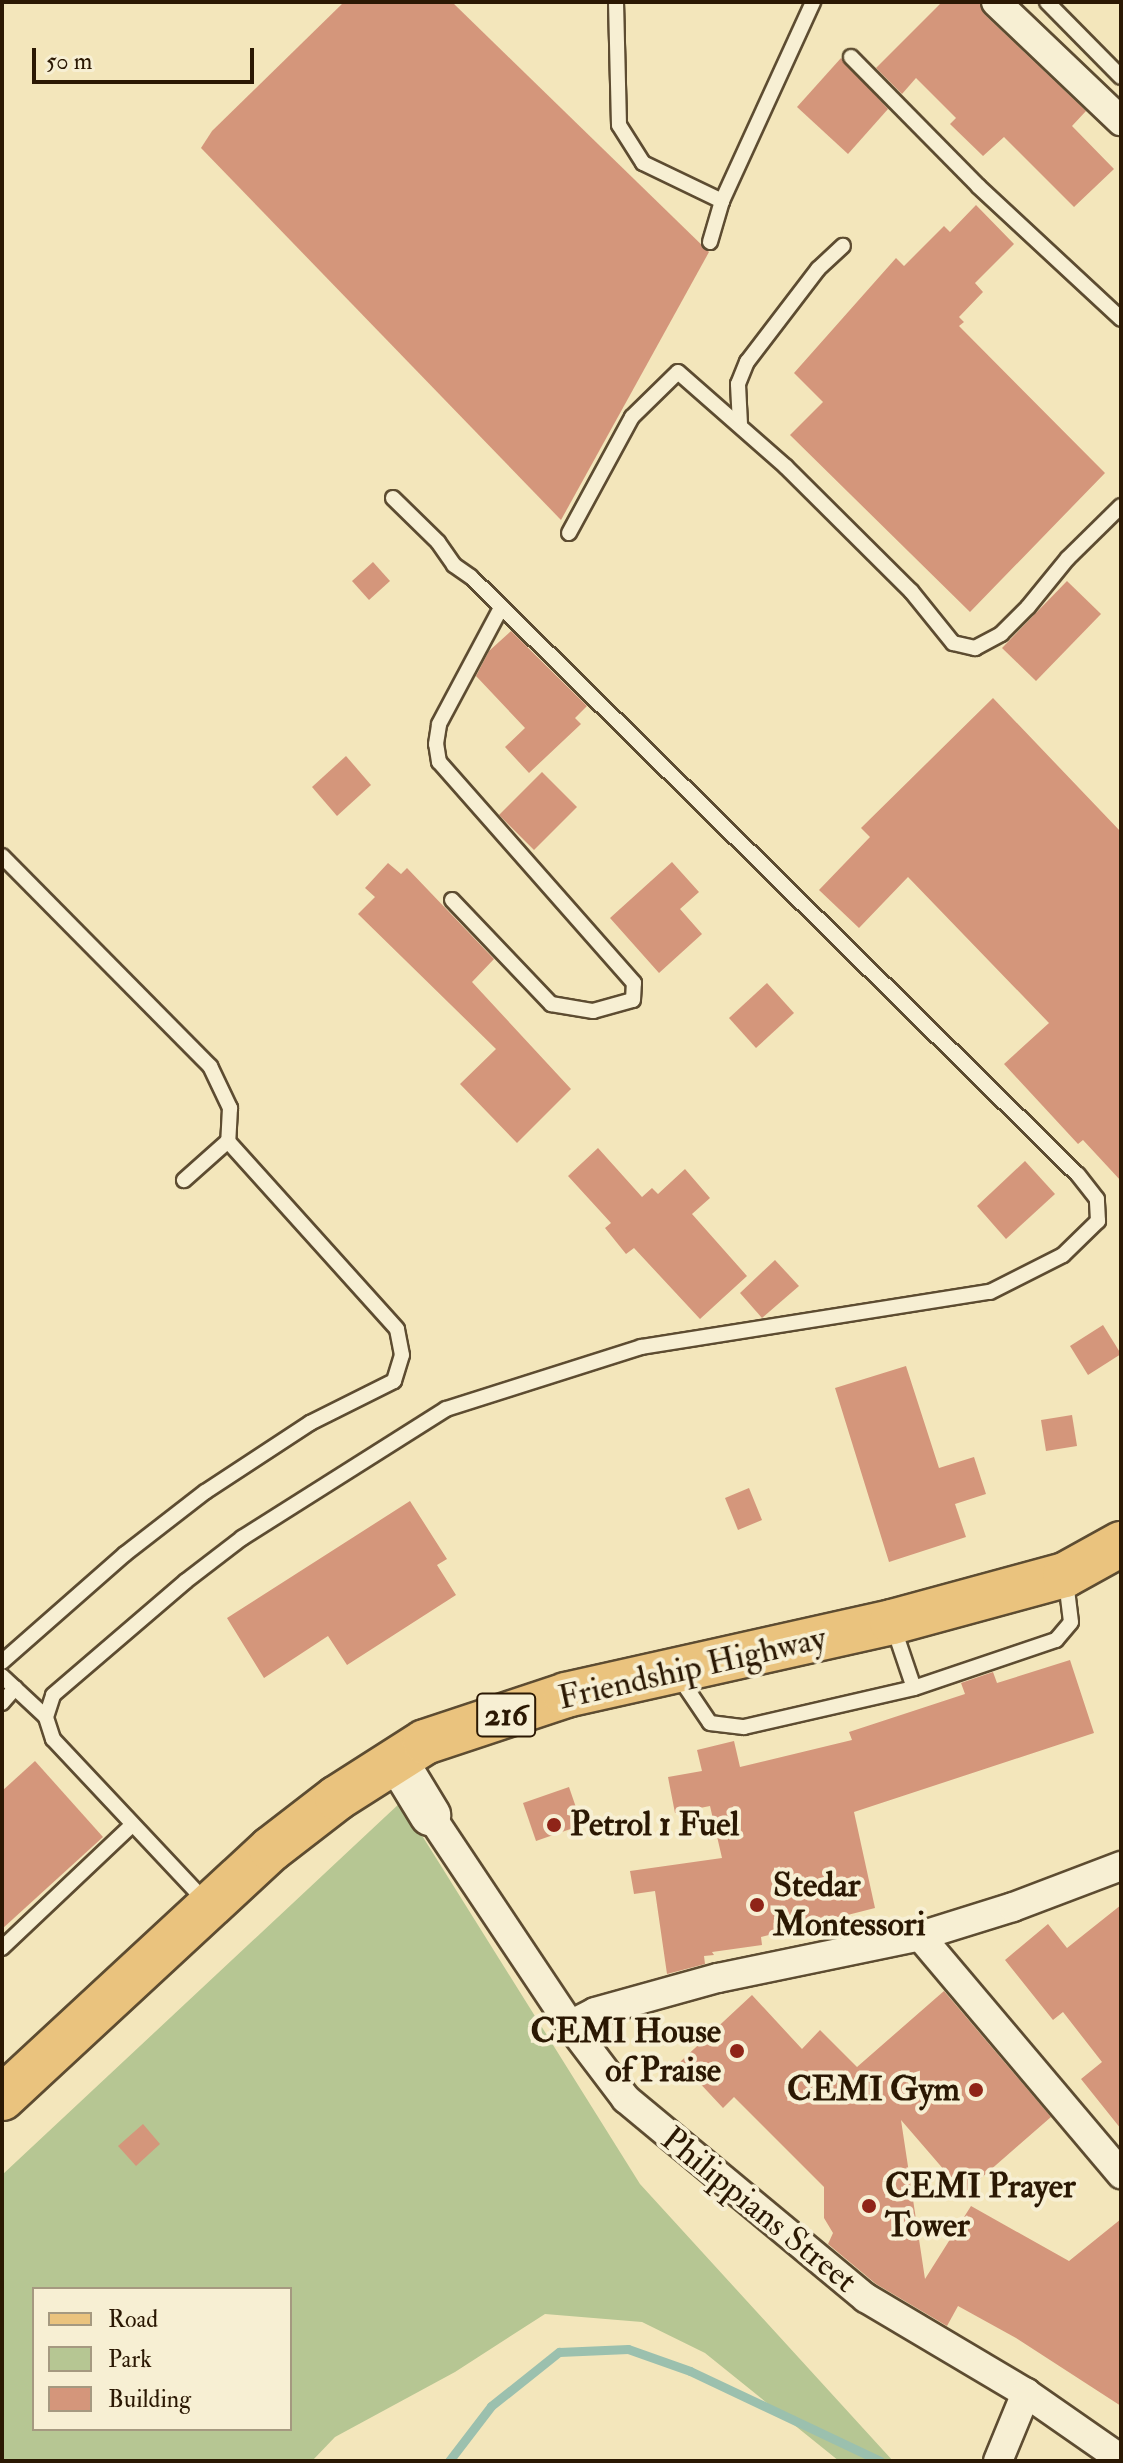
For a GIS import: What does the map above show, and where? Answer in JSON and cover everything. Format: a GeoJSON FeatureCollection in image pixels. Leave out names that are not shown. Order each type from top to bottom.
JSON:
{"type":"FeatureCollection","features":[{"type":"Feature","properties":{"kind":"main road","name":"Friendship Highway"},"geometry":{"type":"LineString","coordinates":[[2,2098],[271,1849],[396,1759],[425,1742],[566,1695],[892,1622],[1065,1575],[1121,1544]]}},
{"type":"Feature","properties":{"kind":"street"},"geometry":{"type":"LineString","coordinates":[[996,2],[1121,121]]}},
{"type":"Feature","properties":{"kind":"street","name":"Philippians Street"},"geometry":{"type":"LineString","coordinates":[[396,1759],[570,2025],[626,2099],[866,2298],[1026,2393],[1121,2459]]}},
{"type":"Feature","properties":{"kind":"street"},"geometry":{"type":"LineString","coordinates":[[570,2025],[595,2012],[718,1978],[920,1936],[1013,1907],[1121,1866]]}},
{"type":"Feature","properties":{"kind":"street"},"geometry":{"type":"LineString","coordinates":[[920,1936],[1121,2174]]}},
{"type":"Feature","properties":{"kind":"street"},"geometry":{"type":"LineString","coordinates":[[998,2461],[1026,2393]]}},
{"type":"Feature","properties":{"kind":"lane"},"geometry":{"type":"LineString","coordinates":[[616,2],[619,125],[643,163],[722,201]]}},
{"type":"Feature","properties":{"kind":"lane"},"geometry":{"type":"LineString","coordinates":[[710,242],[722,201],[813,2]]}},
{"type":"Feature","properties":{"kind":"lane"},"geometry":{"type":"LineString","coordinates":[[1047,2],[1121,77]]}},
{"type":"Feature","properties":{"kind":"lane"},"geometry":{"type":"LineString","coordinates":[[851,57],[978,186],[1121,319]]}},
{"type":"Feature","properties":{"kind":"lane"},"geometry":{"type":"LineString","coordinates":[[740,424],[738,384],[747,362],[818,269],[843,246]]}},
{"type":"Feature","properties":{"kind":"lane"},"geometry":{"type":"LineString","coordinates":[[569,533],[632,417],[678,372],[740,424],[911,591],[953,643],[975,648],[1001,634],[1068,558],[1121,506]]}},
{"type":"Feature","properties":{"kind":"lane"},"geometry":{"type":"LineString","coordinates":[[46,1717],[53,1695],[186,1581],[242,1538],[446,1409],[641,1347],[990,1292],[1063,1255],[1098,1221],[1097,1199],[1078,1175],[471,577],[454,565],[438,542],[393,498]]}},
{"type":"Feature","properties":{"kind":"lane"},"geometry":{"type":"LineString","coordinates":[[452,900],[551,1004],[593,1011],[633,1000],[634,983],[439,762],[436,744],[439,724],[501,608]]}},
{"type":"Feature","properties":{"kind":"lane"},"geometry":{"type":"LineString","coordinates":[[2,856],[210,1066],[230,1108],[228,1141],[184,1180]]}},
{"type":"Feature","properties":{"kind":"lane"},"geometry":{"type":"LineString","coordinates":[[2,1662],[125,1554],[205,1492],[310,1423],[394,1381],[402,1355],[397,1329],[228,1141]]}},
{"type":"Feature","properties":{"kind":"lane"},"geometry":{"type":"LineString","coordinates":[[674,1670],[710,1723],[744,1727],[914,1688],[1056,1640],[1071,1622],[1065,1575]]}},
{"type":"Feature","properties":{"kind":"lane"},"geometry":{"type":"LineString","coordinates":[[892,1622],[914,1688]]}},
{"type":"Feature","properties":{"kind":"lane"},"geometry":{"type":"LineString","coordinates":[[2,1676],[46,1717],[53,1739],[209,1906]]}},
{"type":"Feature","properties":{"kind":"lane"},"geometry":{"type":"LineString","coordinates":[[2,1703],[15,1688]]}},
{"type":"Feature","properties":{"kind":"lane"},"geometry":{"type":"LineString","coordinates":[[2,1948],[132,1825]]}},
{"type":"Feature","properties":{"kind":"green space"},"geometry":{"type":"Polygon","coordinates":[[[401,1802],[640,2184],[893,2461],[839,2461],[705,2353],[642,2322],[545,2314],[455,2372],[335,2437],[312,2461],[2,2461],[2,2175],[401,1802]]]}},
{"type":"Feature","properties":{"kind":"building"},"geometry":{"type":"Polygon","coordinates":[[[344,2],[452,2],[709,252],[561,520],[201,148],[212,131],[344,2]]]}},
{"type":"Feature","properties":{"kind":"building"},"geometry":{"type":"Polygon","coordinates":[[[942,2],[979,2],[984,14],[1086,111],[1072,126],[1114,169],[1074,207],[1004,137],[983,156],[950,124],[956,118],[916,78],[902,94],[876,68],[942,2]]]}},
{"type":"Feature","properties":{"kind":"building"},"geometry":{"type":"Polygon","coordinates":[[[841,58],[888,109],[848,154],[797,107],[841,58]]]}},
{"type":"Feature","properties":{"kind":"building"},"geometry":{"type":"Polygon","coordinates":[[[976,205],[1014,244],[975,283],[983,292],[959,317],[964,322],[959,326],[1105,473],[970,612],[790,435],[823,402],[794,373],[896,258],[904,266],[944,226],[950,232],[976,205]]]}},
{"type":"Feature","properties":{"kind":"building"},"geometry":{"type":"Polygon","coordinates":[[[373,562],[390,581],[369,600],[352,581],[373,562]]]}},
{"type":"Feature","properties":{"kind":"building"},"geometry":{"type":"Polygon","coordinates":[[[1067,581],[1101,614],[1036,681],[1002,648],[1067,581]]]}},
{"type":"Feature","properties":{"kind":"building"},"geometry":{"type":"Polygon","coordinates":[[[511,631],[587,706],[575,718],[581,724],[529,773],[505,747],[525,728],[476,676],[489,651],[511,631]]]}},
{"type":"Feature","properties":{"kind":"building"},"geometry":{"type":"Polygon","coordinates":[[[993,698],[1121,832],[1121,1181],[1083,1140],[1078,1144],[1004,1064],[1049,1023],[908,877],[859,928],[819,890],[870,837],[861,828],[993,698]]]}},
{"type":"Feature","properties":{"kind":"building"},"geometry":{"type":"Polygon","coordinates":[[[346,756],[371,785],[337,816],[312,787],[346,756]]]}},
{"type":"Feature","properties":{"kind":"building"},"geometry":{"type":"Polygon","coordinates":[[[542,772],[577,807],[534,850],[499,815],[542,772]]]}},
{"type":"Feature","properties":{"kind":"building"},"geometry":{"type":"Polygon","coordinates":[[[672,862],[699,892],[680,909],[702,934],[659,973],[610,918],[672,862]]]}},
{"type":"Feature","properties":{"kind":"building"},"geometry":{"type":"Polygon","coordinates":[[[388,863],[401,874],[407,868],[494,959],[472,982],[571,1089],[517,1143],[460,1084],[496,1049],[358,914],[375,897],[365,888],[388,863]]]}},
{"type":"Feature","properties":{"kind":"building"},"geometry":{"type":"Polygon","coordinates":[[[767,983],[794,1013],[756,1048],[729,1018],[767,983]]]}},
{"type":"Feature","properties":{"kind":"building"},"geometry":{"type":"Polygon","coordinates":[[[598,1148],[642,1197],[652,1188],[658,1194],[685,1169],[710,1198],[692,1214],[747,1276],[700,1319],[634,1248],[626,1254],[605,1228],[611,1223],[568,1176],[598,1148]]]}},
{"type":"Feature","properties":{"kind":"building"},"geometry":{"type":"Polygon","coordinates":[[[1025,1161],[1055,1194],[1006,1239],[977,1206],[1025,1161]]]}},
{"type":"Feature","properties":{"kind":"building"},"geometry":{"type":"Polygon","coordinates":[[[775,1260],[799,1286],[762,1318],[740,1293],[775,1260]]]}},
{"type":"Feature","properties":{"kind":"building"},"geometry":{"type":"Polygon","coordinates":[[[1103,1325],[1121,1354],[1088,1375],[1070,1346],[1103,1325]]]}},
{"type":"Feature","properties":{"kind":"building"},"geometry":{"type":"Polygon","coordinates":[[[906,1366],[939,1468],[974,1457],[986,1494],[955,1504],[966,1537],[889,1562],[835,1388],[906,1366]]]}},
{"type":"Feature","properties":{"kind":"building"},"geometry":{"type":"Polygon","coordinates":[[[1072,1415],[1077,1446],[1046,1451],[1041,1420],[1072,1415]]]}},
{"type":"Feature","properties":{"kind":"building"},"geometry":{"type":"Polygon","coordinates":[[[749,1488],[762,1520],[738,1530],[725,1498],[749,1488]]]}},
{"type":"Feature","properties":{"kind":"building"},"geometry":{"type":"Polygon","coordinates":[[[410,1501],[447,1559],[437,1565],[456,1595],[347,1665],[328,1636],[264,1678],[227,1618],[410,1501]]]}},
{"type":"Feature","properties":{"kind":"building"},"geometry":{"type":"Polygon","coordinates":[[[1070,1660],[1094,1733],[854,1812],[875,1908],[761,1937],[762,1945],[712,1952],[714,1955],[704,1956],[705,1964],[667,1974],[655,1891],[634,1894],[630,1871],[722,1858],[710,1806],[675,1813],[668,1777],[702,1771],[697,1750],[734,1741],[740,1767],[852,1740],[849,1732],[965,1694],[961,1683],[993,1672],[997,1683],[1070,1660]]]}},
{"type":"Feature","properties":{"kind":"building"},"geometry":{"type":"Polygon","coordinates":[[[35,1761],[103,1837],[2,1929],[2,1791],[35,1761]]]}},
{"type":"Feature","properties":{"kind":"building"},"geometry":{"type":"Polygon","coordinates":[[[569,1787],[582,1825],[536,1841],[523,1803],[569,1787]]]}},
{"type":"Feature","properties":{"kind":"building"},"geometry":{"type":"Polygon","coordinates":[[[1121,1905],[1121,2129],[1081,2079],[1102,2062],[1063,2012],[1053,2020],[1005,1960],[1048,1924],[1067,1948],[1121,1905]]]}},
{"type":"Feature","properties":{"kind":"building"},"geometry":{"type":"Polygon","coordinates":[[[944,1991],[1051,2117],[964,2193],[901,2120],[925,2279],[971,2206],[1069,2261],[1121,2219],[1121,2406],[1016,2338],[958,2306],[947,2326],[876,2284],[828,2244],[833,2233],[824,2218],[824,2187],[734,2097],[723,2108],[680,2062],[752,1995],[802,2049],[820,2030],[857,2067],[944,1991]]]}},
{"type":"Feature","properties":{"kind":"building"},"geometry":{"type":"Polygon","coordinates":[[[143,2124],[160,2144],[136,2166],[118,2146],[143,2124]]]}},
{"type":"Feature","properties":{"kind":"waterway"},"geometry":{"type":"LineString","coordinates":[[449,2461],[491,2406],[559,2352],[628,2349],[690,2371],[880,2461]]}},
{"type":"Feature","properties":{"kind":"place","name":"Petrol 1 Fuel"},"geometry":{"type":"Point","coordinates":[554,1825]}},
{"type":"Feature","properties":{"kind":"place","name":"Stedar Montessori"},"geometry":{"type":"Point","coordinates":[757,1905]}},
{"type":"Feature","properties":{"kind":"place","name":"CEMI House of Praise"},"geometry":{"type":"Point","coordinates":[737,2051]}},
{"type":"Feature","properties":{"kind":"place","name":"CEMI Gym"},"geometry":{"type":"Point","coordinates":[976,2090]}},
{"type":"Feature","properties":{"kind":"place","name":"CEMI Prayer Tower"},"geometry":{"type":"Point","coordinates":[869,2206]}}]}
